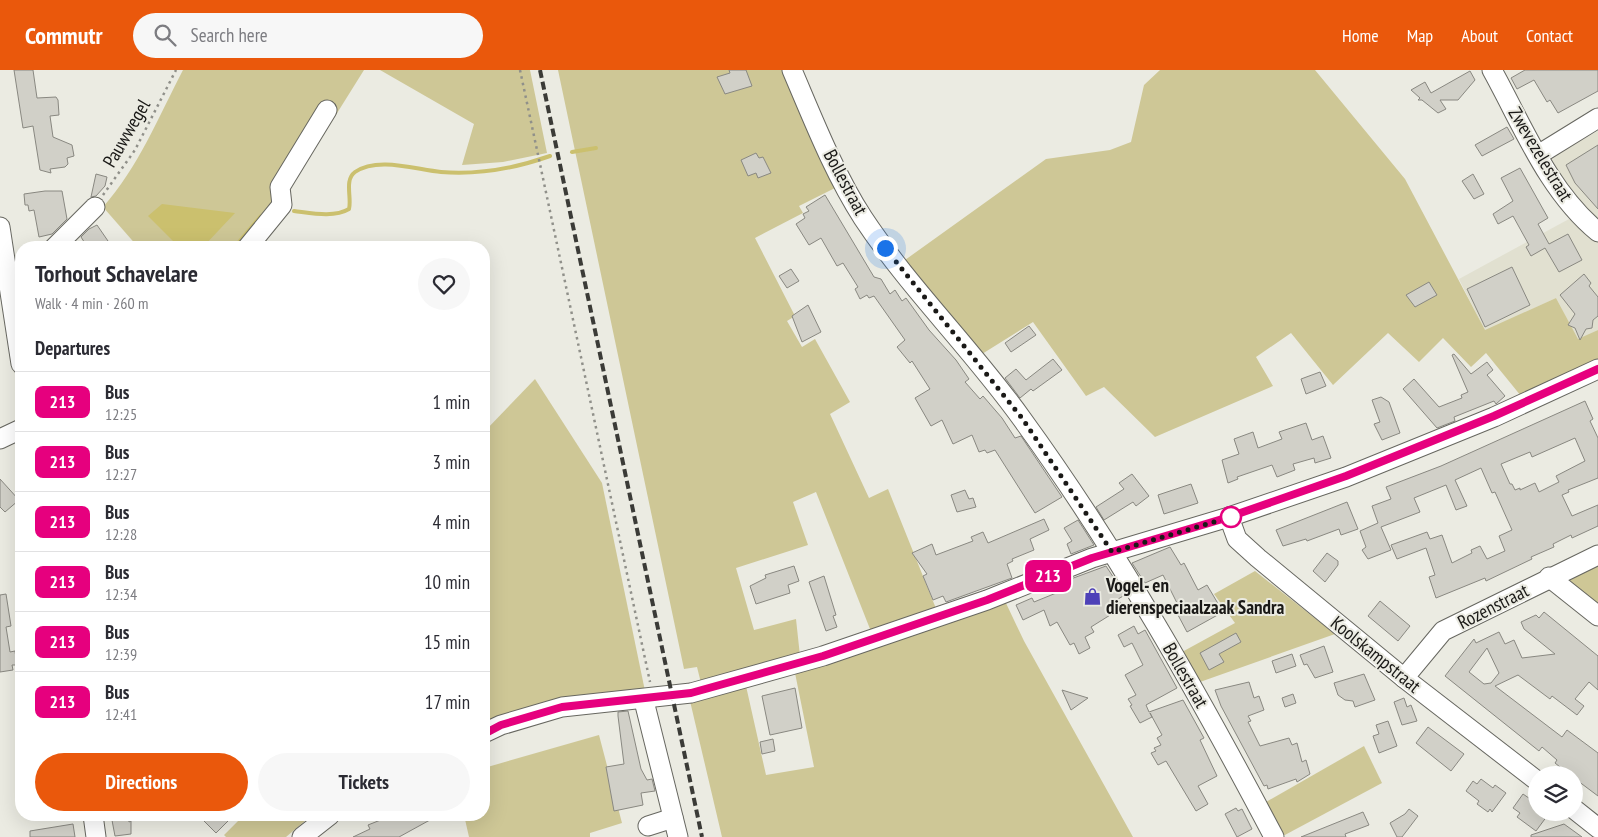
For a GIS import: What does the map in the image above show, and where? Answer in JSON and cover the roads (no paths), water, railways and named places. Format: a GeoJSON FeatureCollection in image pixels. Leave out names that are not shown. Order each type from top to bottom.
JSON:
{"type":"FeatureCollection","features":[{"type":"Feature","properties":{"kind":"street","name":"Bollestraat"},"geometry":{"type":"LineString","coordinates":[[792,70],[845,187],[863,217],[896,264],[1022,418],[1112,552],[1206,709],[1274,837]]}},
{"type":"Feature","properties":{"kind":"street","name":"Zwevezelestraat"},"geometry":{"type":"LineString","coordinates":[[1492,70],[1556,187],[1578,216],[1598,232]]}},
{"type":"Feature","properties":{"kind":"street"},"geometry":{"type":"LineString","coordinates":[[254,241],[282,205],[280,187],[327,110]]}},
{"type":"Feature","properties":{"kind":"street"},"geometry":{"type":"LineString","coordinates":[[1538,155],[1598,118]]}},
{"type":"Feature","properties":{"kind":"street"},"geometry":{"type":"LineString","coordinates":[[61,241],[95,207]]}},
{"type":"Feature","properties":{"kind":"street"},"geometry":{"type":"LineString","coordinates":[[0,227],[15,277]]}},
{"type":"Feature","properties":{"kind":"street"},"geometry":{"type":"LineString","coordinates":[[490,731],[501,725],[562,707],[648,700],[691,693],[823,656],[987,600],[1112,552],[1229,517],[1372,466],[1494,416],[1598,369]]}},
{"type":"Feature","properties":{"kind":"street"},"geometry":{"type":"LineString","coordinates":[[0,439],[15,432]]}},
{"type":"Feature","properties":{"kind":"street","name":"Koolskampstraat"},"geometry":{"type":"LineString","coordinates":[[1229,517],[1237,539],[1404,678],[1528,774]]}},
{"type":"Feature","properties":{"kind":"street","name":"Rozenstraat"},"geometry":{"type":"LineString","coordinates":[[1404,678],[1443,631],[1549,577],[1598,555]]}},
{"type":"Feature","properties":{"kind":"street"},"geometry":{"type":"LineString","coordinates":[[1549,577],[1598,616]]}},
{"type":"Feature","properties":{"kind":"street"},"geometry":{"type":"LineString","coordinates":[[648,700],[645,705],[678,837]]}},
{"type":"Feature","properties":{"kind":"street"},"geometry":{"type":"LineString","coordinates":[[1583,816],[1598,828]]}},
{"type":"Feature","properties":{"kind":"street"},"geometry":{"type":"LineString","coordinates":[[648,826],[673,818]]}},
{"type":"Feature","properties":{"kind":"street"},"geometry":{"type":"LineString","coordinates":[[94,821],[96,837]]}},
{"type":"Feature","properties":{"kind":"street"},"geometry":{"type":"LineString","coordinates":[[302,837],[322,821]]}},
{"type":"Feature","properties":{"kind":"waterway"},"geometry":{"type":"LineString","coordinates":[[572,152],[596,148]]}},
{"type":"Feature","properties":{"kind":"waterway"},"geometry":{"type":"LineString","coordinates":[[294,211],[329,214],[349,209],[350,180],[355,172],[364,167],[386,164],[455,173],[510,167],[550,156]]}},
{"type":"Feature","properties":{"kind":"waterway"},"geometry":{"type":"LineString","coordinates":[[240,241],[261,216]]}},
{"type":"Feature","properties":{"kind":"railway"},"geometry":{"type":"LineString","coordinates":[[540,70],[702,837]]}},
{"type":"Feature","properties":{"kind":"place","name":"Vogel- en dierenspeciaalzaak Sandra"},"geometry":{"type":"Point","coordinates":[1092,596]}}]}
